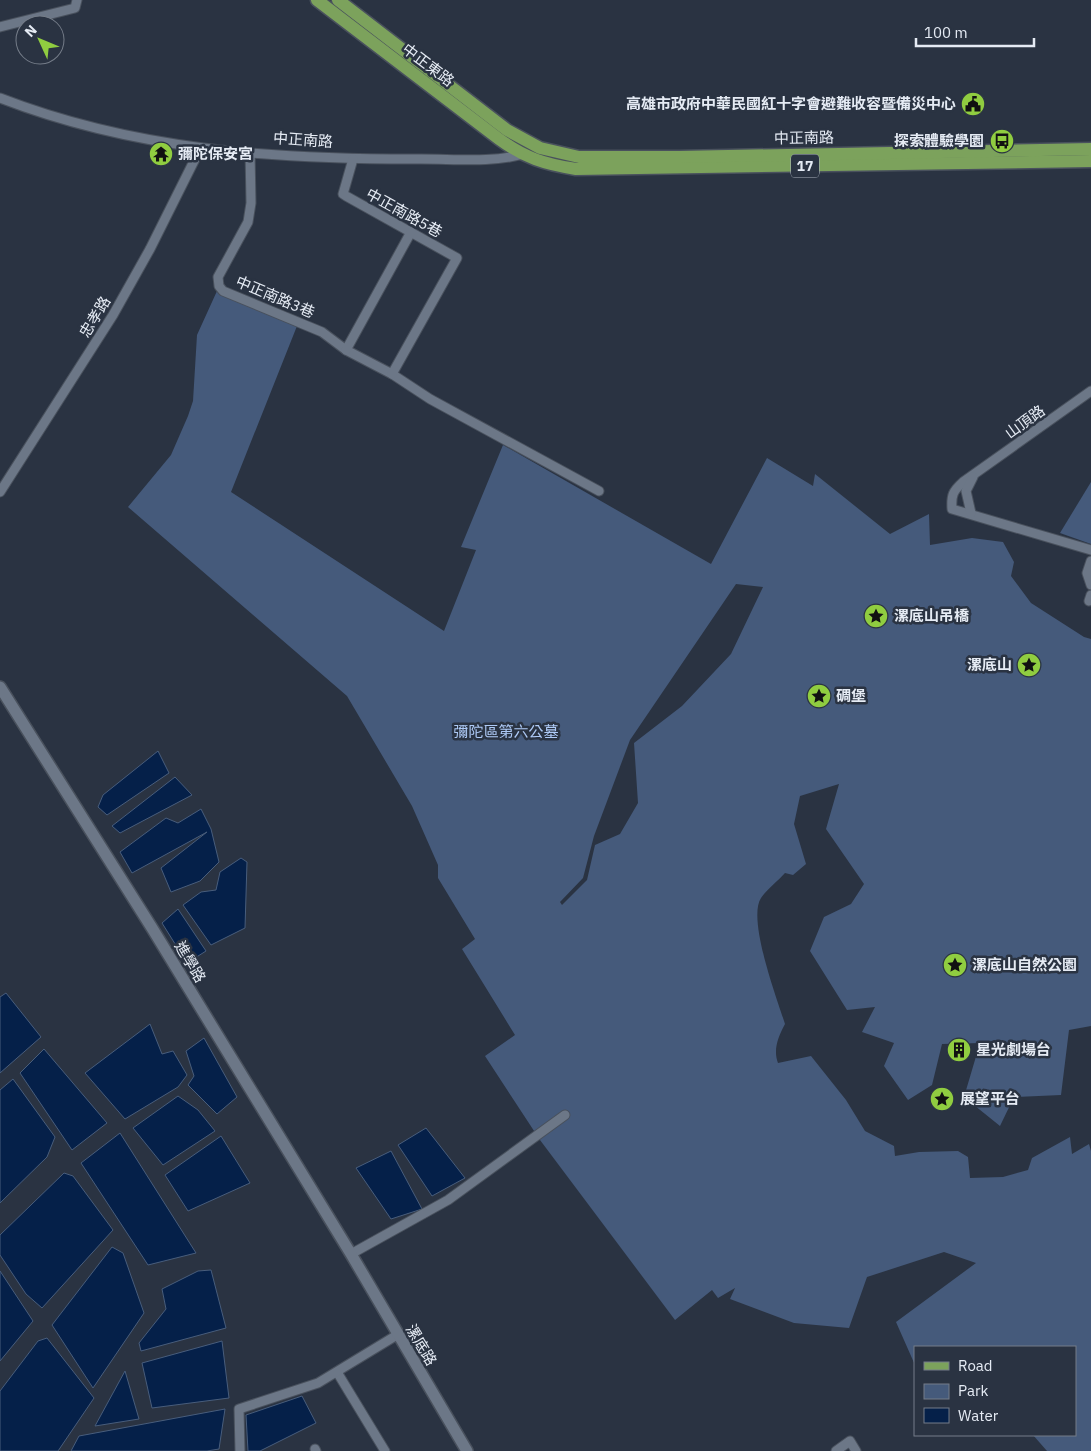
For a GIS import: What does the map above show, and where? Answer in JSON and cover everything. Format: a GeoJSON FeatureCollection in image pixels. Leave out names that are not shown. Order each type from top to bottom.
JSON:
{"type":"FeatureCollection","features":[{"type":"Feature","properties":{"kind":"main road","name":"中正東路"},"geometry":{"type":"LineString","coordinates":[[317,0],[520,155]]}},
{"type":"Feature","properties":{"kind":"main road","name":"中正東路"},"geometry":{"type":"LineString","coordinates":[[338,0],[507,130],[540,148]]}},
{"type":"Feature","properties":{"kind":"main road","name":"中正南路"},"geometry":{"type":"LineString","coordinates":[[540,148],[579,157],[1091,149]]}},
{"type":"Feature","properties":{"kind":"main road","name":"中正南路"},"geometry":{"type":"LineString","coordinates":[[520,155],[548,165],[576,169],[1091,161]]}},
{"type":"Feature","properties":{"kind":"street"},"geometry":{"type":"LineString","coordinates":[[0,27],[75,8],[77,0]]}},
{"type":"Feature","properties":{"kind":"street","name":"中正南路"},"geometry":{"type":"LineString","coordinates":[[0,98],[45,116],[118,135],[200,149],[353,159],[494,158],[520,155],[540,148]]}},
{"type":"Feature","properties":{"kind":"street","name":"忠孝路"},"geometry":{"type":"LineString","coordinates":[[0,492],[113,315],[150,249],[200,149]]}},
{"type":"Feature","properties":{"kind":"street","name":"中正南路3巷"},"geometry":{"type":"LineString","coordinates":[[250,152],[251,203],[248,222],[218,277],[219,286],[223,291],[309,326],[346,350],[392,374],[430,399],[599,491]]}},
{"type":"Feature","properties":{"kind":"street","name":"中正南路5巷"},"geometry":{"type":"LineString","coordinates":[[353,159],[344,194],[456,258],[392,374]]}},
{"type":"Feature","properties":{"kind":"street"},"geometry":{"type":"LineString","coordinates":[[346,350],[411,232]]}},
{"type":"Feature","properties":{"kind":"street","name":"山頂路"},"geometry":{"type":"LineString","coordinates":[[971,513],[952,509],[952,492],[1091,391]]}},
{"type":"Feature","properties":{"kind":"street"},"geometry":{"type":"LineString","coordinates":[[975,475],[966,491],[971,513],[1091,550]]}},
{"type":"Feature","properties":{"kind":"street"},"geometry":{"type":"LineString","coordinates":[[1091,560],[1087,573],[1091,585]]}},
{"type":"Feature","properties":{"kind":"street","name":"進學路"},"geometry":{"type":"LineString","coordinates":[[0,687],[152,928],[351,1254]]}},
{"type":"Feature","properties":{"kind":"street"},"geometry":{"type":"LineString","coordinates":[[351,1254],[448,1200],[551,1128],[566,1115]]}},
{"type":"Feature","properties":{"kind":"street","name":"漯底路"},"geometry":{"type":"LineString","coordinates":[[351,1254],[464,1450]]}},
{"type":"Feature","properties":{"kind":"street"},"geometry":{"type":"LineString","coordinates":[[240,1451],[239,1409],[313,1385],[397,1335]]}},
{"type":"Feature","properties":{"kind":"street"},"geometry":{"type":"LineString","coordinates":[[337,1372],[385,1451]]}},
{"type":"Feature","properties":{"kind":"street"},"geometry":{"type":"LineString","coordinates":[[836,1451],[850,1441],[856,1451]]}},
{"type":"Feature","properties":{"kind":"green space","name":"漯底山自然公園"},"geometry":{"type":"Polygon","coordinates":[[[217,291],[297,326],[231,492],[444,631],[476,550],[461,547],[503,445],[711,564],[767,458],[813,486],[815,474],[890,534],[929,514],[930,545],[972,538],[1003,542],[1014,562],[1011,576],[1031,603],[1084,637],[1091,639],[1091,1026],[1069,1030],[1061,1095],[1014,1097],[1000,1126],[964,1097],[980,1043],[942,1044],[932,1085],[908,1100],[884,1066],[894,1043],[862,1032],[875,1007],[847,1010],[810,951],[824,917],[851,904],[864,884],[826,829],[839,784],[800,796],[794,824],[806,864],[793,875],[785,873],[763,895],[758,908],[758,923],[760,941],[770,979],[785,1024],[777,1044],[778,1063],[811,1056],[846,1100],[865,1131],[894,1146],[895,1156],[919,1152],[958,1151],[968,1157],[970,1178],[1003,1177],[1028,1170],[1032,1158],[1070,1137],[1072,1154],[1089,1144],[1091,1151],[1091,1451],[1047,1451],[1034,1436],[1076,1436],[1076,1346],[914,1346],[914,1363],[896,1322],[976,1263],[944,1252],[867,1277],[849,1328],[794,1323],[730,1299],[735,1288],[718,1298],[712,1290],[675,1320],[540,1140],[485,1056],[515,1035],[462,949],[475,939],[438,878],[438,865],[412,806],[347,696],[128,507],[171,455],[193,401],[197,335],[217,291]],[[736,584],[630,740],[594,836],[583,878],[560,902],[562,905],[587,880],[595,845],[620,834],[638,803],[634,743],[682,706],[731,654],[763,587],[736,584]]]}},
{"type":"Feature","properties":{"kind":"green space"},"geometry":{"type":"Polygon","coordinates":[[[1091,482],[1091,544],[1060,533],[1091,482]]]}},
{"type":"Feature","properties":{"kind":"water"},"geometry":{"type":"Polygon","coordinates":[[[158,751],[169,773],[107,815],[98,807],[103,795],[158,751]]]}},
{"type":"Feature","properties":{"kind":"water"},"geometry":{"type":"Polygon","coordinates":[[[175,777],[192,795],[120,833],[112,826],[175,777]]]}},
{"type":"Feature","properties":{"kind":"water"},"geometry":{"type":"Polygon","coordinates":[[[201,809],[211,829],[219,862],[200,881],[171,892],[161,868],[207,832],[132,873],[120,852],[166,818],[178,823],[201,809]]]}},
{"type":"Feature","properties":{"kind":"water"},"geometry":{"type":"Polygon","coordinates":[[[241,858],[247,862],[245,928],[211,945],[183,905],[201,892],[216,890],[220,872],[241,858]]]}},
{"type":"Feature","properties":{"kind":"water"},"geometry":{"type":"Polygon","coordinates":[[[178,909],[206,951],[187,963],[162,923],[178,909]]]}},
{"type":"Feature","properties":{"kind":"water"},"geometry":{"type":"Polygon","coordinates":[[[6,993],[41,1037],[0,1073],[0,997],[6,993]]]}},
{"type":"Feature","properties":{"kind":"water"},"geometry":{"type":"Polygon","coordinates":[[[150,1024],[162,1054],[173,1051],[187,1075],[178,1087],[125,1119],[85,1073],[150,1024]]]}},
{"type":"Feature","properties":{"kind":"water"},"geometry":{"type":"Polygon","coordinates":[[[204,1038],[237,1097],[217,1114],[188,1085],[194,1076],[186,1051],[204,1038]]]}},
{"type":"Feature","properties":{"kind":"water"},"geometry":{"type":"Polygon","coordinates":[[[44,1049],[107,1123],[72,1150],[20,1073],[44,1049]]]}},
{"type":"Feature","properties":{"kind":"water"},"geometry":{"type":"Polygon","coordinates":[[[13,1079],[55,1137],[47,1157],[0,1203],[0,1090],[13,1079]]]}},
{"type":"Feature","properties":{"kind":"water"},"geometry":{"type":"Polygon","coordinates":[[[178,1096],[198,1110],[215,1131],[163,1165],[133,1128],[178,1096]]]}},
{"type":"Feature","properties":{"kind":"water"},"geometry":{"type":"Polygon","coordinates":[[[426,1128],[465,1178],[432,1196],[398,1145],[426,1128]]]}},
{"type":"Feature","properties":{"kind":"water"},"geometry":{"type":"Polygon","coordinates":[[[120,1133],[196,1253],[148,1265],[81,1163],[120,1133]]]}},
{"type":"Feature","properties":{"kind":"water"},"geometry":{"type":"Polygon","coordinates":[[[221,1136],[250,1183],[188,1211],[165,1175],[221,1136]]]}},
{"type":"Feature","properties":{"kind":"water"},"geometry":{"type":"Polygon","coordinates":[[[391,1151],[422,1209],[391,1219],[356,1168],[391,1151]]]}},
{"type":"Feature","properties":{"kind":"water"},"geometry":{"type":"Polygon","coordinates":[[[64,1173],[73,1176],[113,1230],[42,1308],[26,1294],[0,1255],[0,1235],[64,1173]]]}},
{"type":"Feature","properties":{"kind":"water"},"geometry":{"type":"Polygon","coordinates":[[[112,1247],[123,1253],[144,1313],[93,1388],[52,1325],[112,1247]]]}},
{"type":"Feature","properties":{"kind":"water"},"geometry":{"type":"Polygon","coordinates":[[[211,1270],[226,1328],[141,1351],[139,1343],[166,1309],[162,1289],[198,1271],[211,1270]]]}},
{"type":"Feature","properties":{"kind":"water"},"geometry":{"type":"Polygon","coordinates":[[[0,1271],[33,1321],[0,1361],[0,1271]]]}},
{"type":"Feature","properties":{"kind":"water"},"geometry":{"type":"Polygon","coordinates":[[[47,1338],[94,1398],[58,1451],[0,1451],[0,1391],[38,1341],[47,1338]]]}},
{"type":"Feature","properties":{"kind":"water"},"geometry":{"type":"Polygon","coordinates":[[[222,1341],[229,1398],[152,1408],[142,1363],[222,1341]]]}},
{"type":"Feature","properties":{"kind":"water"},"geometry":{"type":"Polygon","coordinates":[[[125,1371],[139,1419],[95,1426],[125,1371]]]}},
{"type":"Feature","properties":{"kind":"water"},"geometry":{"type":"Polygon","coordinates":[[[302,1396],[316,1423],[260,1451],[248,1451],[246,1415],[302,1396]]]}},
{"type":"Feature","properties":{"kind":"water"},"geometry":{"type":"Polygon","coordinates":[[[225,1409],[219,1449],[207,1451],[71,1451],[79,1436],[225,1409]]]}},
{"type":"Feature","properties":{"kind":"place","name":"高雄市政府中華民國紅十字會避難收容暨備災中心"},"geometry":{"type":"Point","coordinates":[973,104]}},
{"type":"Feature","properties":{"kind":"place","name":"探索體驗學園"},"geometry":{"type":"Point","coordinates":[1002,141]}},
{"type":"Feature","properties":{"kind":"place","name":"彌陀保安宮"},"geometry":{"type":"Point","coordinates":[161,154]}},
{"type":"Feature","properties":{"kind":"place","name":"漯底山吊橋"},"geometry":{"type":"Point","coordinates":[876,616]}},
{"type":"Feature","properties":{"kind":"place","name":"漯底山"},"geometry":{"type":"Point","coordinates":[1029,665]}},
{"type":"Feature","properties":{"kind":"place","name":"碉堡"},"geometry":{"type":"Point","coordinates":[819,696]}},
{"type":"Feature","properties":{"kind":"place","name":"漯底山自然公園"},"geometry":{"type":"Point","coordinates":[955,965]}},
{"type":"Feature","properties":{"kind":"place","name":"星光劇場台"},"geometry":{"type":"Point","coordinates":[959,1050]}},
{"type":"Feature","properties":{"kind":"place","name":"展望平台"},"geometry":{"type":"Point","coordinates":[942,1099]}},
{"type":"Feature","properties":{"kind":"park label","name":"彌陀區第六公墓"},"geometry":{"type":"Point","coordinates":[506,732]}}]}
